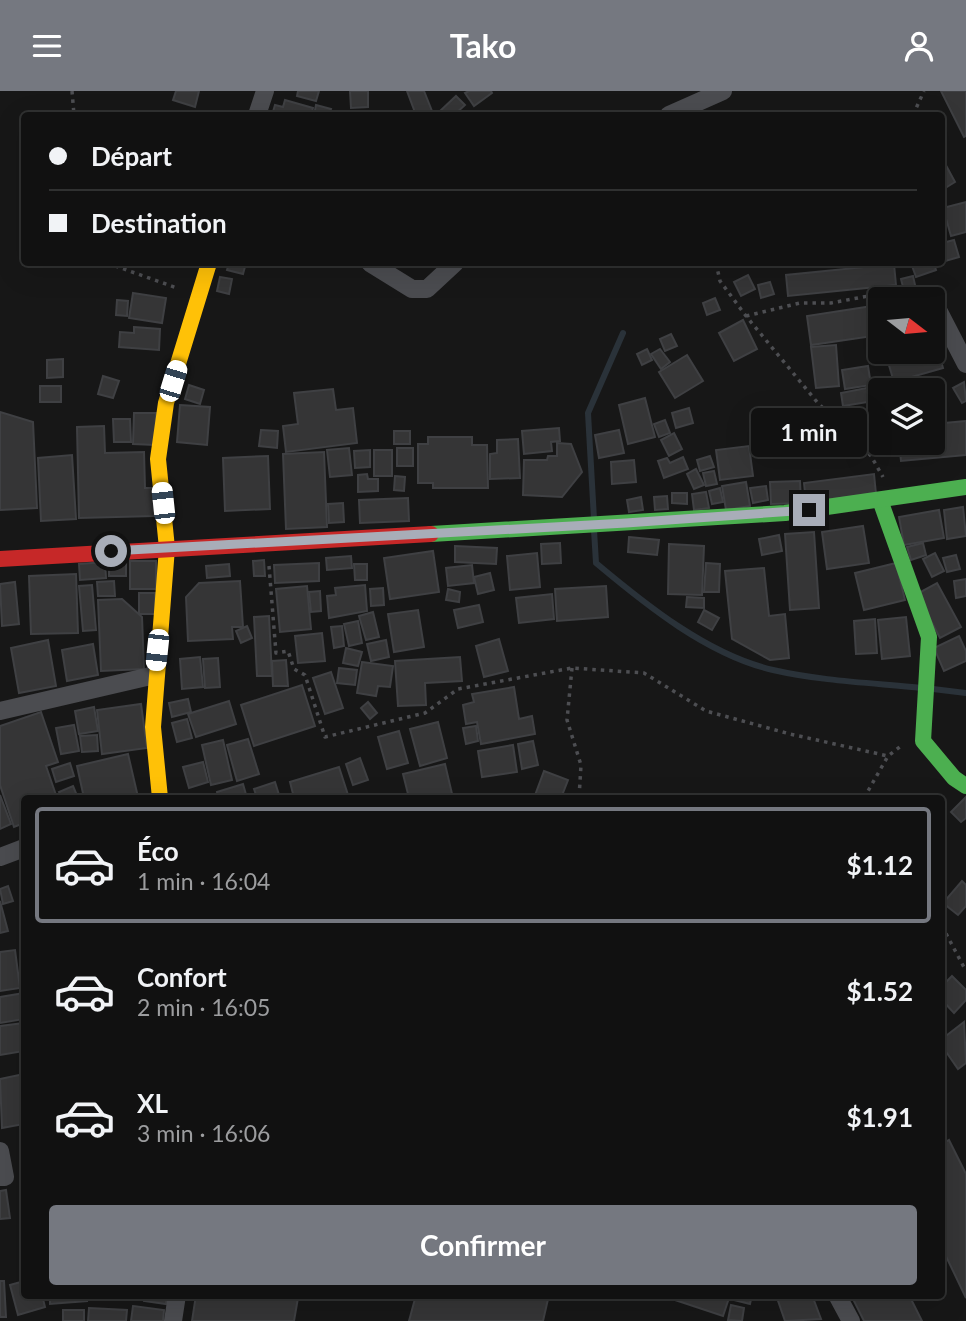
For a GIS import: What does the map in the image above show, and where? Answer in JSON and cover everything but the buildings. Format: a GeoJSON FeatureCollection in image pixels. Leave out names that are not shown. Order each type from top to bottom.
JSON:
{"type":"FeatureCollection","features":[{"type":"Feature","properties":{"kind":"street"},"geometry":{"type":"LineString","coordinates":[[258,112],[265,91]]}},
{"type":"Feature","properties":{"kind":"street"},"geometry":{"type":"LineString","coordinates":[[676,112],[723,91]]}},
{"type":"Feature","properties":{"kind":"street"},"geometry":{"type":"LineString","coordinates":[[155,795],[155,675],[167,548],[158,459],[166,403],[208,266]]}},
{"type":"Feature","properties":{"kind":"street"},"geometry":{"type":"LineString","coordinates":[[375,266],[412,289],[427,289],[452,266]]}},
{"type":"Feature","properties":{"kind":"street"},"geometry":{"type":"LineString","coordinates":[[945,324],[966,364]]}},
{"type":"Feature","properties":{"kind":"street"},"geometry":{"type":"LineString","coordinates":[[0,559],[785,513],[966,487]]}},
{"type":"Feature","properties":{"kind":"street"},"geometry":{"type":"LineString","coordinates":[[887,498],[929,638],[923,741],[954,778],[966,786]]}},
{"type":"Feature","properties":{"kind":"street"},"geometry":{"type":"LineString","coordinates":[[0,711],[155,675]]}},
{"type":"Feature","properties":{"kind":"street"},"geometry":{"type":"LineString","coordinates":[[0,857],[21,849]]}},
{"type":"Feature","properties":{"kind":"street"},"geometry":{"type":"LineString","coordinates":[[0,1151],[5,1177],[0,1177]]}},
{"type":"Feature","properties":{"kind":"street"},"geometry":{"type":"LineString","coordinates":[[173,1321],[176,1299]]}},
{"type":"Feature","properties":{"kind":"street"},"geometry":{"type":"LineString","coordinates":[[839,1299],[850,1321]]}},
{"type":"Feature","properties":{"kind":"path"},"geometry":{"type":"LineString","coordinates":[[72,91],[74,112]]}},
{"type":"Feature","properties":{"kind":"path"},"geometry":{"type":"LineString","coordinates":[[914,112],[924,91]]}},
{"type":"Feature","properties":{"kind":"path"},"geometry":{"type":"LineString","coordinates":[[115,266],[158,283],[199,294]]}},
{"type":"Feature","properties":{"kind":"path"},"geometry":{"type":"LineString","coordinates":[[717,266],[720,281],[746,316],[817,403],[871,456],[887,498]]}},
{"type":"Feature","properties":{"kind":"path"},"geometry":{"type":"LineString","coordinates":[[746,316],[800,303],[831,303],[868,295]]}},
{"type":"Feature","properties":{"kind":"path"},"geometry":{"type":"LineString","coordinates":[[268,542],[276,653],[288,651],[294,669],[305,675],[325,737],[425,713],[458,689],[572,667],[644,673],[706,711],[790,734],[888,755]]}},
{"type":"Feature","properties":{"kind":"path"},"geometry":{"type":"LineString","coordinates":[[572,667],[567,720],[581,765],[579,795]]}},
{"type":"Feature","properties":{"kind":"path"},"geometry":{"type":"LineString","coordinates":[[866,795],[888,755],[907,742],[923,741]]}},
{"type":"Feature","properties":{"kind":"path"},"geometry":{"type":"LineString","coordinates":[[945,932],[966,971]]}},
{"type":"Feature","properties":{"kind":"waterway"},"geometry":{"type":"LineString","coordinates":[[594,519],[588,413],[623,333]]}},
{"type":"Feature","properties":{"kind":"waterway"},"geometry":{"type":"LineString","coordinates":[[594,530],[596,563],[679,627],[725,653],[749,663],[791,674],[922,688]]}},
{"type":"Feature","properties":{"kind":"waterway"},"geometry":{"type":"LineString","coordinates":[[933,689],[966,693]]}},
{"type":"Feature","properties":{"kind":"traffic: fast"},"geometry":{"type":"LineString","coordinates":[[431,534],[785,513],[966,487]]}},
{"type":"Feature","properties":{"kind":"traffic: fast"},"geometry":{"type":"LineString","coordinates":[[880,500],[929,637],[923,741],[954,778],[966,786]]}},
{"type":"Feature","properties":{"kind":"traffic: slow"},"geometry":{"type":"LineString","coordinates":[[160,795],[153,727],[167,548],[158,459],[166,403],[208,266]]}},
{"type":"Feature","properties":{"kind":"traffic: jam"},"geometry":{"type":"LineString","coordinates":[[0,559],[431,534]]}},
{"type":"Feature","properties":{"kind":"route"},"geometry":{"type":"LineString","coordinates":[[111,551],[626,523],[809,510]]}}]}
